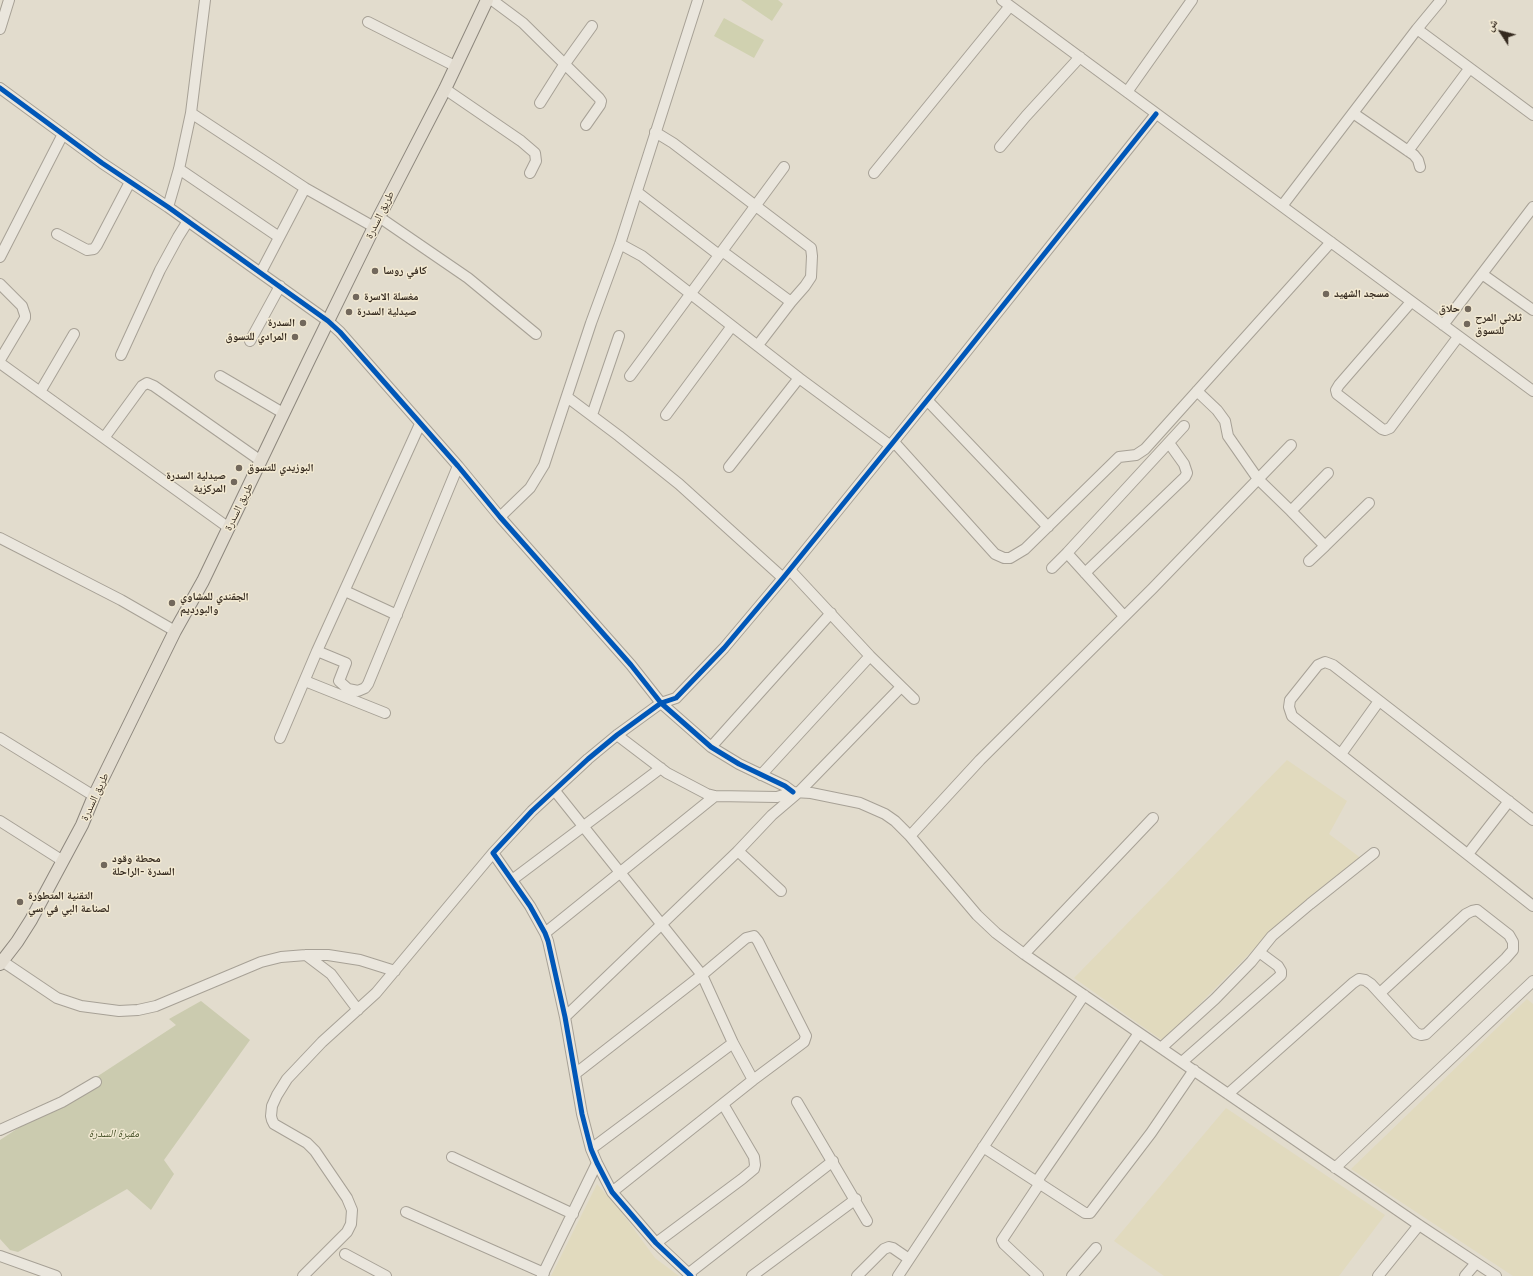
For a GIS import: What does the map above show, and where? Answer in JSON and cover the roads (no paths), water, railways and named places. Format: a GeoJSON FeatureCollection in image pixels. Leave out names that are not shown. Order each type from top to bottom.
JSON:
{"type":"FeatureCollection","features":[{"type":"Feature","properties":{"kind":"main road","name":"طريق السدرة"},"geometry":{"type":"LineString","coordinates":[[1,963],[31,920],[64,861],[94,796],[175,631],[229,528],[376,222],[445,89],[487,0]]}},
{"type":"Feature","properties":{"kind":"street"},"geometry":{"type":"LineString","coordinates":[[0,29],[9,0]]}},
{"type":"Feature","properties":{"kind":"street"},"geometry":{"type":"LineString","coordinates":[[168,207],[179,169],[191,113],[205,0]]}},
{"type":"Feature","properties":{"kind":"street"},"geometry":{"type":"LineString","coordinates":[[492,0],[523,23],[601,101],[586,125]]}},
{"type":"Feature","properties":{"kind":"street"},"geometry":{"type":"LineString","coordinates":[[500,517],[530,488],[544,465],[591,323],[620,244],[698,0]]}},
{"type":"Feature","properties":{"kind":"street"},"geometry":{"type":"LineString","coordinates":[[1127,92],[1192,0]]}},
{"type":"Feature","properties":{"kind":"street"},"geometry":{"type":"LineString","coordinates":[[1282,206],[1417,29],[1441,0]]}},
{"type":"Feature","properties":{"kind":"street"},"geometry":{"type":"LineString","coordinates":[[874,173],[1006,3],[1533,391]]}},
{"type":"Feature","properties":{"kind":"street"},"geometry":{"type":"LineString","coordinates":[[368,22],[455,66]]}},
{"type":"Feature","properties":{"kind":"street"},"geometry":{"type":"LineString","coordinates":[[540,103],[564,65],[592,26]]}},
{"type":"Feature","properties":{"kind":"street"},"geometry":{"type":"LineString","coordinates":[[1417,29],[1533,115]]}},
{"type":"Feature","properties":{"kind":"street"},"geometry":{"type":"LineString","coordinates":[[1000,147],[1080,57]]}},
{"type":"Feature","properties":{"kind":"street"},"geometry":{"type":"LineString","coordinates":[[1408,151],[1469,68]]}},
{"type":"Feature","properties":{"kind":"street"},"geometry":{"type":"LineString","coordinates":[[0,88],[130,182],[261,272],[328,321],[340,332],[458,466],[500,517],[631,665],[661,702],[711,747],[739,764],[796,792],[860,802],[885,814],[895,821],[910,836],[977,915],[996,933],[1084,996],[1418,1225],[1496,1276]]}},
{"type":"Feature","properties":{"kind":"street"},"geometry":{"type":"LineString","coordinates":[[445,89],[535,152],[536,162],[530,173]]}},
{"type":"Feature","properties":{"kind":"street"},"geometry":{"type":"LineString","coordinates":[[191,113],[305,188],[376,222],[468,278],[536,334]]}},
{"type":"Feature","properties":{"kind":"street"},"geometry":{"type":"LineString","coordinates":[[1353,113],[1408,151],[1418,160],[1420,167]]}},
{"type":"Feature","properties":{"kind":"street"},"geometry":{"type":"LineString","coordinates":[[303,1276],[347,1232],[351,1224],[352,1210],[347,1198],[315,1151],[307,1142],[274,1124],[271,1116],[272,1106],[287,1079],[322,1042],[376,993],[493,853],[532,811],[588,759],[617,735],[661,702],[676,698],[724,648],[790,570],[928,400],[1156,114]]}},
{"type":"Feature","properties":{"kind":"street"},"geometry":{"type":"LineString","coordinates":[[655,132],[673,143],[811,248],[812,256],[810,277],[806,286],[791,302],[758,345]]}},
{"type":"Feature","properties":{"kind":"street"},"geometry":{"type":"LineString","coordinates":[[0,257],[63,134]]}},
{"type":"Feature","properties":{"kind":"street"},"geometry":{"type":"LineString","coordinates":[[630,376],[784,167]]}},
{"type":"Feature","properties":{"kind":"street"},"geometry":{"type":"LineString","coordinates":[[179,169],[279,237]]}},
{"type":"Feature","properties":{"kind":"street"},"geometry":{"type":"LineString","coordinates":[[57,234],[87,250],[94,249],[130,182]]}},
{"type":"Feature","properties":{"kind":"street"},"geometry":{"type":"LineString","coordinates":[[261,272],[305,188]]}},
{"type":"Feature","properties":{"kind":"street"},"geometry":{"type":"LineString","coordinates":[[637,192],[791,302]]}},
{"type":"Feature","properties":{"kind":"street"},"geometry":{"type":"LineString","coordinates":[[1443,325],[1533,207]]}},
{"type":"Feature","properties":{"kind":"street"},"geometry":{"type":"LineString","coordinates":[[121,355],[160,270],[188,221]]}},
{"type":"Feature","properties":{"kind":"street"},"geometry":{"type":"LineString","coordinates":[[620,244],[642,256],[799,378],[892,444],[995,554],[1004,558],[1010,558],[1016,555],[1048,526],[1119,457],[1136,455],[1145,449],[1331,242]]}},
{"type":"Feature","properties":{"kind":"street"},"geometry":{"type":"LineString","coordinates":[[1482,274],[1533,310]]}},
{"type":"Feature","properties":{"kind":"street"},"geometry":{"type":"LineString","coordinates":[[0,284],[22,306],[25,315],[25,318],[0,362],[229,528]]}},
{"type":"Feature","properties":{"kind":"street"},"geometry":{"type":"LineString","coordinates":[[250,341],[280,286]]}},
{"type":"Feature","properties":{"kind":"street"},"geometry":{"type":"LineString","coordinates":[[1411,302],[1336,390],[1337,394],[1382,429],[1385,430],[1390,428],[1458,337]]}},
{"type":"Feature","properties":{"kind":"street"},"geometry":{"type":"LineString","coordinates":[[666,415],[732,326]]}},
{"type":"Feature","properties":{"kind":"street"},"geometry":{"type":"LineString","coordinates":[[40,392],[74,334]]}},
{"type":"Feature","properties":{"kind":"street"},"geometry":{"type":"LineString","coordinates":[[592,415],[619,336]]}},
{"type":"Feature","properties":{"kind":"street"},"geometry":{"type":"LineString","coordinates":[[220,376],[283,413]]}},
{"type":"Feature","properties":{"kind":"street"},"geometry":{"type":"LineString","coordinates":[[729,467],[799,378]]}},
{"type":"Feature","properties":{"kind":"street"},"geometry":{"type":"LineString","coordinates":[[104,438],[142,386],[149,383],[261,461]]}},
{"type":"Feature","properties":{"kind":"street"},"geometry":{"type":"LineString","coordinates":[[1197,391],[1217,410],[1225,421],[1228,436],[1258,479],[1325,546]]}},
{"type":"Feature","properties":{"kind":"street"},"geometry":{"type":"LineString","coordinates":[[567,397],[679,484],[783,578]]}},
{"type":"Feature","properties":{"kind":"street"},"geometry":{"type":"LineString","coordinates":[[928,400],[1048,526]]}},
{"type":"Feature","properties":{"kind":"street"},"geometry":{"type":"LineString","coordinates":[[280,738],[317,651],[420,424]]}},
{"type":"Feature","properties":{"kind":"street"},"geometry":{"type":"LineString","coordinates":[[1052,568],[1184,426]]}},
{"type":"Feature","properties":{"kind":"street"},"geometry":{"type":"LineString","coordinates":[[1085,573],[1185,477],[1187,473],[1184,464],[1169,442]]}},
{"type":"Feature","properties":{"kind":"street"},"geometry":{"type":"LineString","coordinates":[[910,836],[980,760],[1124,616],[1291,445]]}},
{"type":"Feature","properties":{"kind":"street"},"geometry":{"type":"LineString","coordinates":[[317,651],[346,663],[339,681],[348,688],[354,691],[362,690],[368,684],[458,466]]}},
{"type":"Feature","properties":{"kind":"street"},"geometry":{"type":"LineString","coordinates":[[1291,511],[1328,473]]}},
{"type":"Feature","properties":{"kind":"street"},"geometry":{"type":"LineString","coordinates":[[1309,561],[1369,504]]}},
{"type":"Feature","properties":{"kind":"street"},"geometry":{"type":"LineString","coordinates":[[0,538],[121,600],[175,631]]}},
{"type":"Feature","properties":{"kind":"street"},"geometry":{"type":"LineString","coordinates":[[1067,553],[1124,616]]}},
{"type":"Feature","properties":{"kind":"street"},"geometry":{"type":"LineString","coordinates":[[790,570],[870,656],[901,688],[914,699]]}},
{"type":"Feature","properties":{"kind":"street"},"geometry":{"type":"LineString","coordinates":[[345,591],[397,615]]}},
{"type":"Feature","properties":{"kind":"street"},"geometry":{"type":"LineString","coordinates":[[711,747],[831,613]]}},
{"type":"Feature","properties":{"kind":"street"},"geometry":{"type":"LineString","coordinates":[[761,775],[870,656]]}},
{"type":"Feature","properties":{"kind":"street"},"geometry":{"type":"LineString","coordinates":[[1533,820],[1332,665],[1325,662],[1318,665],[1290,700],[1289,707],[1292,716],[1533,906]]}},
{"type":"Feature","properties":{"kind":"street"},"geometry":{"type":"LineString","coordinates":[[305,681],[385,713]]}},
{"type":"Feature","properties":{"kind":"street"},"geometry":{"type":"LineString","coordinates":[[565,1017],[660,924],[738,851],[772,814],[901,688]]}},
{"type":"Feature","properties":{"kind":"street"},"geometry":{"type":"LineString","coordinates":[[1341,754],[1379,701]]}},
{"type":"Feature","properties":{"kind":"street"},"geometry":{"type":"LineString","coordinates":[[617,735],[661,768],[686,784],[715,796],[777,797],[796,792]]}},
{"type":"Feature","properties":{"kind":"street"},"geometry":{"type":"LineString","coordinates":[[0,738],[94,796]]}},
{"type":"Feature","properties":{"kind":"street"},"geometry":{"type":"LineString","coordinates":[[512,880],[661,768]]}},
{"type":"Feature","properties":{"kind":"street"},"geometry":{"type":"LineString","coordinates":[[555,791],[702,975],[733,1043],[752,1080]]}},
{"type":"Feature","properties":{"kind":"street"},"geometry":{"type":"LineString","coordinates":[[545,933],[715,796]]}},
{"type":"Feature","properties":{"kind":"street"},"geometry":{"type":"LineString","coordinates":[[1468,854],[1509,800]]}},
{"type":"Feature","properties":{"kind":"street"},"geometry":{"type":"LineString","coordinates":[[1024,954],[1153,818]]}},
{"type":"Feature","properties":{"kind":"street"},"geometry":{"type":"LineString","coordinates":[[0,821],[64,861]]}},
{"type":"Feature","properties":{"kind":"street"},"geometry":{"type":"LineString","coordinates":[[738,851],[782,891]]}},
{"type":"Feature","properties":{"kind":"street"},"geometry":{"type":"LineString","coordinates":[[493,853],[512,880],[545,933],[565,1017],[582,1114],[591,1149],[597,1163],[612,1192],[656,1243],[689,1275],[833,1161]]}},
{"type":"Feature","properties":{"kind":"street"},"geometry":{"type":"LineString","coordinates":[[1161,1048],[1215,999],[1278,931],[1374,853]]}},
{"type":"Feature","properties":{"kind":"street"},"geometry":{"type":"LineString","coordinates":[[1228,1094],[1353,983],[1359,980],[1365,980],[1380,993],[1416,1033],[1421,1035],[1426,1034],[1506,958],[1513,950],[1513,942],[1509,935],[1477,910],[1472,911],[1466,914],[1380,993]]}},
{"type":"Feature","properties":{"kind":"street"},"geometry":{"type":"LineString","coordinates":[[575,1074],[702,975],[746,938],[755,936],[806,1036],[804,1042],[752,1080],[612,1192]]}},
{"type":"Feature","properties":{"kind":"street"},"geometry":{"type":"LineString","coordinates":[[1182,1062],[1280,976],[1281,972],[1278,966],[1259,952]]}},
{"type":"Feature","properties":{"kind":"street"},"geometry":{"type":"LineString","coordinates":[[306,955],[331,974],[358,1010]]}},
{"type":"Feature","properties":{"kind":"street"},"geometry":{"type":"LineString","coordinates":[[1,963],[57,998],[81,1006],[119,1011],[138,1010],[156,1006],[261,962],[281,957],[328,955],[360,960],[395,971]]}},
{"type":"Feature","properties":{"kind":"street"},"geometry":{"type":"LineString","coordinates":[[1335,1168],[1533,981]]}},
{"type":"Feature","properties":{"kind":"street"},"geometry":{"type":"LineString","coordinates":[[898,1276],[982,1147],[1084,996]]}},
{"type":"Feature","properties":{"kind":"street"},"geometry":{"type":"LineString","coordinates":[[1038,1276],[1004,1244],[1002,1240],[1138,1032]]}},
{"type":"Feature","properties":{"kind":"street"},"geometry":{"type":"LineString","coordinates":[[591,1149],[733,1043]]}},
{"type":"Feature","properties":{"kind":"street"},"geometry":{"type":"LineString","coordinates":[[982,1147],[1086,1212],[1090,1213],[1151,1133],[1194,1070]]}},
{"type":"Feature","properties":{"kind":"street"},"geometry":{"type":"LineString","coordinates":[[0,1130],[62,1102],[96,1082]]}},
{"type":"Feature","properties":{"kind":"street"},"geometry":{"type":"LineString","coordinates":[[797,1102],[856,1199],[867,1221]]}},
{"type":"Feature","properties":{"kind":"street"},"geometry":{"type":"LineString","coordinates":[[656,1243],[754,1169],[756,1164],[754,1157],[722,1104]]}},
{"type":"Feature","properties":{"kind":"street"},"geometry":{"type":"LineString","coordinates":[[452,1157],[573,1214]]}},
{"type":"Feature","properties":{"kind":"street"},"geometry":{"type":"LineString","coordinates":[[406,1212],[543,1274],[597,1163]]}},
{"type":"Feature","properties":{"kind":"street"},"geometry":{"type":"LineString","coordinates":[[752,1276],[856,1199]]}},
{"type":"Feature","properties":{"kind":"street"},"geometry":{"type":"LineString","coordinates":[[1378,1276],[1418,1225]]}},
{"type":"Feature","properties":{"kind":"street"},"geometry":{"type":"LineString","coordinates":[[857,1276],[884,1249],[889,1247],[894,1248],[909,1259]]}},
{"type":"Feature","properties":{"kind":"street"},"geometry":{"type":"LineString","coordinates":[[1072,1276],[1096,1248]]}},
{"type":"Feature","properties":{"kind":"street"},"geometry":{"type":"LineString","coordinates":[[345,1254],[386,1276]]}},
{"type":"Feature","properties":{"kind":"street"},"geometry":{"type":"LineString","coordinates":[[0,1256],[56,1276]]}},
{"type":"Feature","properties":{"kind":"street"},"geometry":{"type":"LineString","coordinates":[[1465,1276],[1476,1263]]}},
{"type":"Feature","properties":{"kind":"place","name":"كافي روسا"},"geometry":{"type":"Point","coordinates":[375,271]}},
{"type":"Feature","properties":{"kind":"place","name":"مسجد الشهيد"},"geometry":{"type":"Point","coordinates":[1326,294]}},
{"type":"Feature","properties":{"kind":"place","name":"مغسلة الاسرة"},"geometry":{"type":"Point","coordinates":[356,297]}},
{"type":"Feature","properties":{"kind":"place","name":"حلاق"},"geometry":{"type":"Point","coordinates":[1468,309]}},
{"type":"Feature","properties":{"kind":"place","name":"صيدلية السدرة"},"geometry":{"type":"Point","coordinates":[349,312]}},
{"type":"Feature","properties":{"kind":"place","name":"السدرة"},"geometry":{"type":"Point","coordinates":[303,323]}},
{"type":"Feature","properties":{"kind":"place","name":"ثلاثي المرح للتسوق"},"geometry":{"type":"Point","coordinates":[1467,324]}},
{"type":"Feature","properties":{"kind":"place","name":"المرادي للتسوق"},"geometry":{"type":"Point","coordinates":[295,337]}},
{"type":"Feature","properties":{"kind":"place","name":"البوزيدي للتسوق"},"geometry":{"type":"Point","coordinates":[239,468]}},
{"type":"Feature","properties":{"kind":"place","name":"صيدلية السدرة المركزية"},"geometry":{"type":"Point","coordinates":[234,482]}},
{"type":"Feature","properties":{"kind":"place","name":"الجقندي للمشاوي والبورديم"},"geometry":{"type":"Point","coordinates":[172,603]}},
{"type":"Feature","properties":{"kind":"place","name":"محطة وقود السدرة -الراحلة"},"geometry":{"type":"Point","coordinates":[104,865]}},
{"type":"Feature","properties":{"kind":"place","name":"التقنية المتطورة لصناعة البي في سي"},"geometry":{"type":"Point","coordinates":[20,902]}},
{"type":"Feature","properties":{"kind":"park label","name":"مقبرة السدرة"},"geometry":{"type":"Point","coordinates":[114,1134]}}]}
